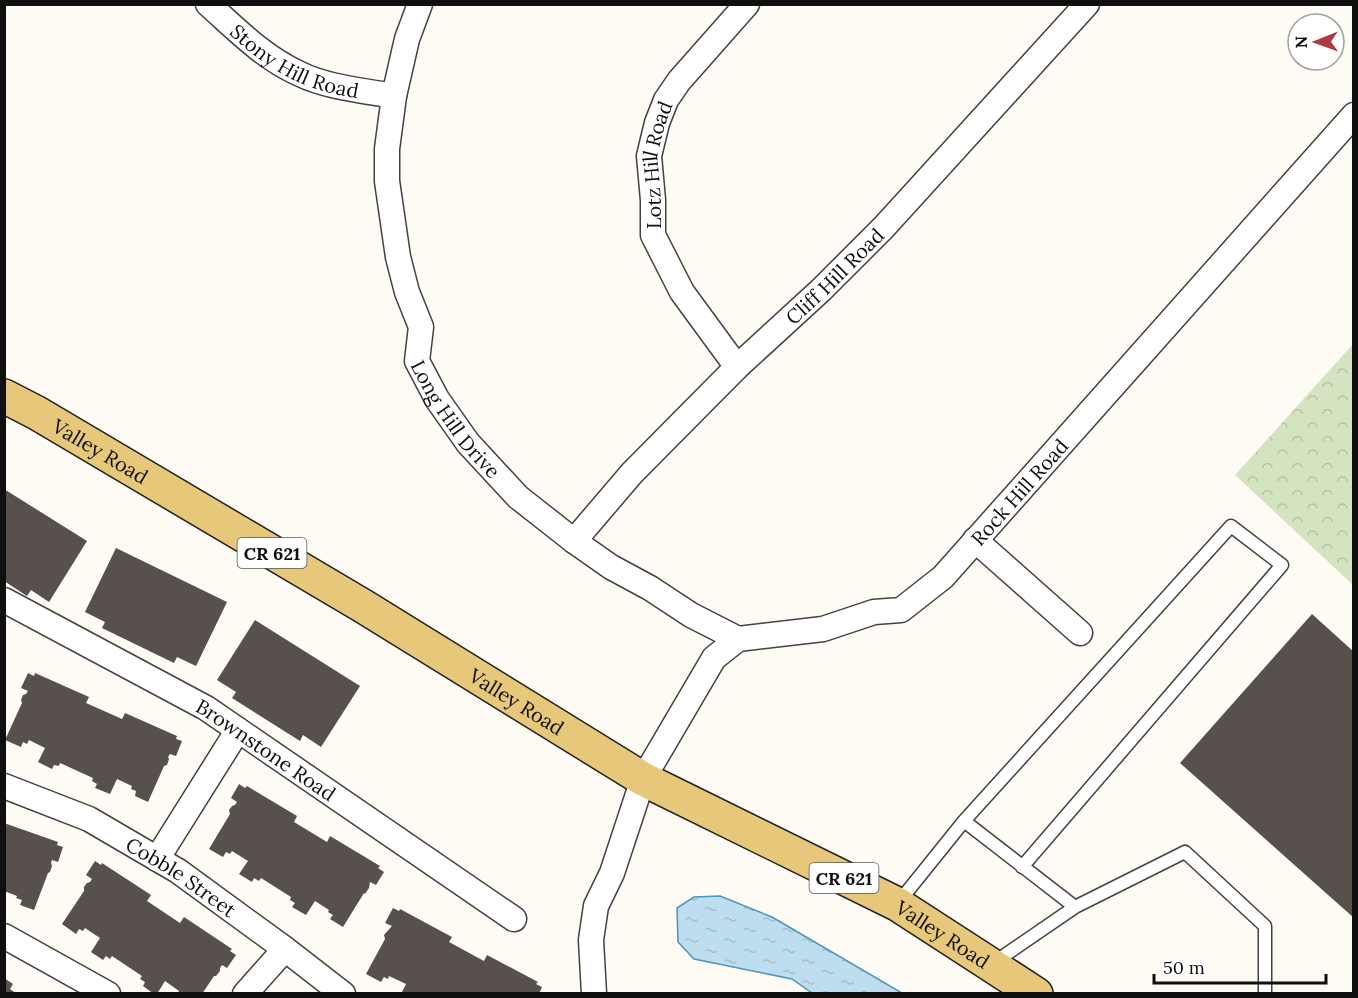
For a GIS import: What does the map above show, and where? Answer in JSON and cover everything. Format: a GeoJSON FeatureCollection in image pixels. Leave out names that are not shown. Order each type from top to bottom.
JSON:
{"type":"FeatureCollection","features":[{"type":"Feature","properties":{"kind":"main road","name":"Valley Road"},"geometry":{"type":"LineString","coordinates":[[4,396],[37,413],[363,606],[644,779],[897,904],[1036,993]]}},
{"type":"Feature","properties":{"kind":"street","name":"Stony Hill Road"},"geometry":{"type":"LineString","coordinates":[[208,4],[255,46],[300,75],[360,91],[394,96]]}},
{"type":"Feature","properties":{"kind":"street","name":"Long Hill Drive"},"geometry":{"type":"LineString","coordinates":[[420,4],[407,39],[394,96],[387,149],[387,181],[398,257],[407,292],[421,327],[417,361],[437,399],[468,443],[518,497],[611,567],[650,588],[691,615],[738,639]]}},
{"type":"Feature","properties":{"kind":"street","name":"Lotz Hill Road"},"geometry":{"type":"LineString","coordinates":[[737,367],[682,292],[653,235],[649,156],[657,123],[666,100],[747,4]]}},
{"type":"Feature","properties":{"kind":"street","name":"Cliff Hill Road"},"geometry":{"type":"LineString","coordinates":[[574,541],[632,473],[737,367],[821,290],[884,227],[1087,4]]}},
{"type":"Feature","properties":{"kind":"street","name":"Rock Hill Road"},"geometry":{"type":"LineString","coordinates":[[738,639],[824,629],[874,612],[902,610],[943,576],[1353,115]]}},
{"type":"Feature","properties":{"kind":"street"},"geometry":{"type":"LineString","coordinates":[[975,540],[1080,633]]}},
{"type":"Feature","properties":{"kind":"street","name":"Brownstone Road"},"geometry":{"type":"LineString","coordinates":[[4,600],[206,708],[514,919]]}},
{"type":"Feature","properties":{"kind":"street"},"geometry":{"type":"LineString","coordinates":[[594,993],[591,940],[596,906],[612,873],[644,779],[714,658],[738,639]]}},
{"type":"Feature","properties":{"kind":"street"},"geometry":{"type":"LineString","coordinates":[[158,859],[238,730]]}},
{"type":"Feature","properties":{"kind":"street","name":"Cobble Street"},"geometry":{"type":"LineString","coordinates":[[4,786],[89,819],[158,859],[285,949],[342,993]]}},
{"type":"Feature","properties":{"kind":"street"},"geometry":{"type":"LineString","coordinates":[[4,936],[108,993]]}},
{"type":"Feature","properties":{"kind":"street"},"geometry":{"type":"LineString","coordinates":[[245,993],[285,949]]}},
{"type":"Feature","properties":{"kind":"lane"},"geometry":{"type":"LineString","coordinates":[[897,904],[964,821],[1231,526],[1282,565],[1022,867]]}},
{"type":"Feature","properties":{"kind":"lane"},"geometry":{"type":"LineString","coordinates":[[964,821],[1075,907]]}},
{"type":"Feature","properties":{"kind":"lane"},"geometry":{"type":"LineString","coordinates":[[990,964],[1075,907],[1185,852],[1265,926],[1264,993]]}},
{"type":"Feature","properties":{"kind":"green space"},"geometry":{"type":"Polygon","coordinates":[[[1353,344],[1353,585],[1235,475],[1353,344]]]}},
{"type":"Feature","properties":{"kind":"water"},"geometry":{"type":"Polygon","coordinates":[[[720,896],[772,917],[902,993],[812,993],[792,979],[694,959],[678,942],[677,908],[694,897],[720,896]]]}},
{"type":"Feature","properties":{"kind":"building"},"geometry":{"type":"Polygon","coordinates":[[[4,489],[87,541],[49,602],[31,590],[27,596],[4,581],[4,489]]]}},
{"type":"Feature","properties":{"kind":"building"},"geometry":{"type":"Polygon","coordinates":[[[116,548],[227,602],[196,666],[177,657],[174,663],[102,628],[105,622],[85,612],[116,548]]]}},
{"type":"Feature","properties":{"kind":"building"},"geometry":{"type":"Polygon","coordinates":[[[1312,614],[1354,652],[1354,918],[1180,763],[1312,614]]]}},
{"type":"Feature","properties":{"kind":"building"},"geometry":{"type":"Polygon","coordinates":[[[255,620],[360,686],[321,747],[303,735],[300,741],[232,698],[236,692],[217,680],[255,620]]]}},
{"type":"Feature","properties":{"kind":"building"},"geometry":{"type":"Polygon","coordinates":[[[28,673],[34,676],[35,673],[89,697],[86,703],[122,719],[125,713],[177,736],[176,739],[182,741],[176,756],[170,754],[168,757],[167,765],[164,766],[148,802],[135,796],[136,791],[131,789],[132,786],[117,779],[110,794],[95,788],[97,784],[92,781],[93,778],[60,763],[59,766],[54,765],[52,769],[38,762],[45,748],[29,740],[27,744],[23,742],[21,747],[5,740],[22,703],[23,695],[28,691],[21,688],[28,673]]]}},
{"type":"Feature","properties":{"kind":"building"},"geometry":{"type":"Polygon","coordinates":[[[239,784],[245,788],[247,786],[297,816],[294,822],[327,842],[330,836],[380,866],[378,868],[384,872],[376,885],[370,882],[369,888],[343,927],[330,919],[333,915],[328,912],[329,910],[315,901],[306,915],[292,907],[295,903],[290,900],[291,897],[261,878],[259,881],[254,878],[252,882],[239,874],[248,861],[232,851],[230,854],[226,852],[223,857],[209,849],[230,814],[229,810],[237,802],[231,798],[239,784]]]}},
{"type":"Feature","properties":{"kind":"building"},"geometry":{"type":"Polygon","coordinates":[[[4,823],[58,842],[57,845],[63,847],[58,862],[52,860],[50,872],[34,910],[20,905],[22,900],[4,891],[4,823]]]}},
{"type":"Feature","properties":{"kind":"building"},"geometry":{"type":"Polygon","coordinates":[[[95,861],[101,865],[102,863],[151,895],[147,901],[180,923],[184,917],[232,949],[230,951],[236,955],[227,968],[222,965],[202,994],[177,994],[179,991],[165,981],[157,994],[154,994],[143,986],[145,982],[140,979],[142,976],[112,956],[110,959],[106,956],[103,960],[91,952],[100,938],[85,928],[83,931],[79,929],[76,934],[62,924],[84,891],[84,887],[92,879],[86,875],[95,861]]]}},
{"type":"Feature","properties":{"kind":"building"},"geometry":{"type":"Polygon","coordinates":[[[393,908],[399,911],[400,909],[452,937],[449,942],[484,961],[487,955],[538,982],[536,984],[542,987],[539,994],[401,994],[406,984],[389,976],[388,979],[384,977],[381,982],[366,974],[385,939],[384,935],[392,926],[385,923],[393,908]]]}},
{"type":"Feature","properties":{"kind":"building"},"geometry":{"type":"Polygon","coordinates":[[[4,978],[13,984],[10,989],[17,994],[4,994],[4,978]]]}}]}
